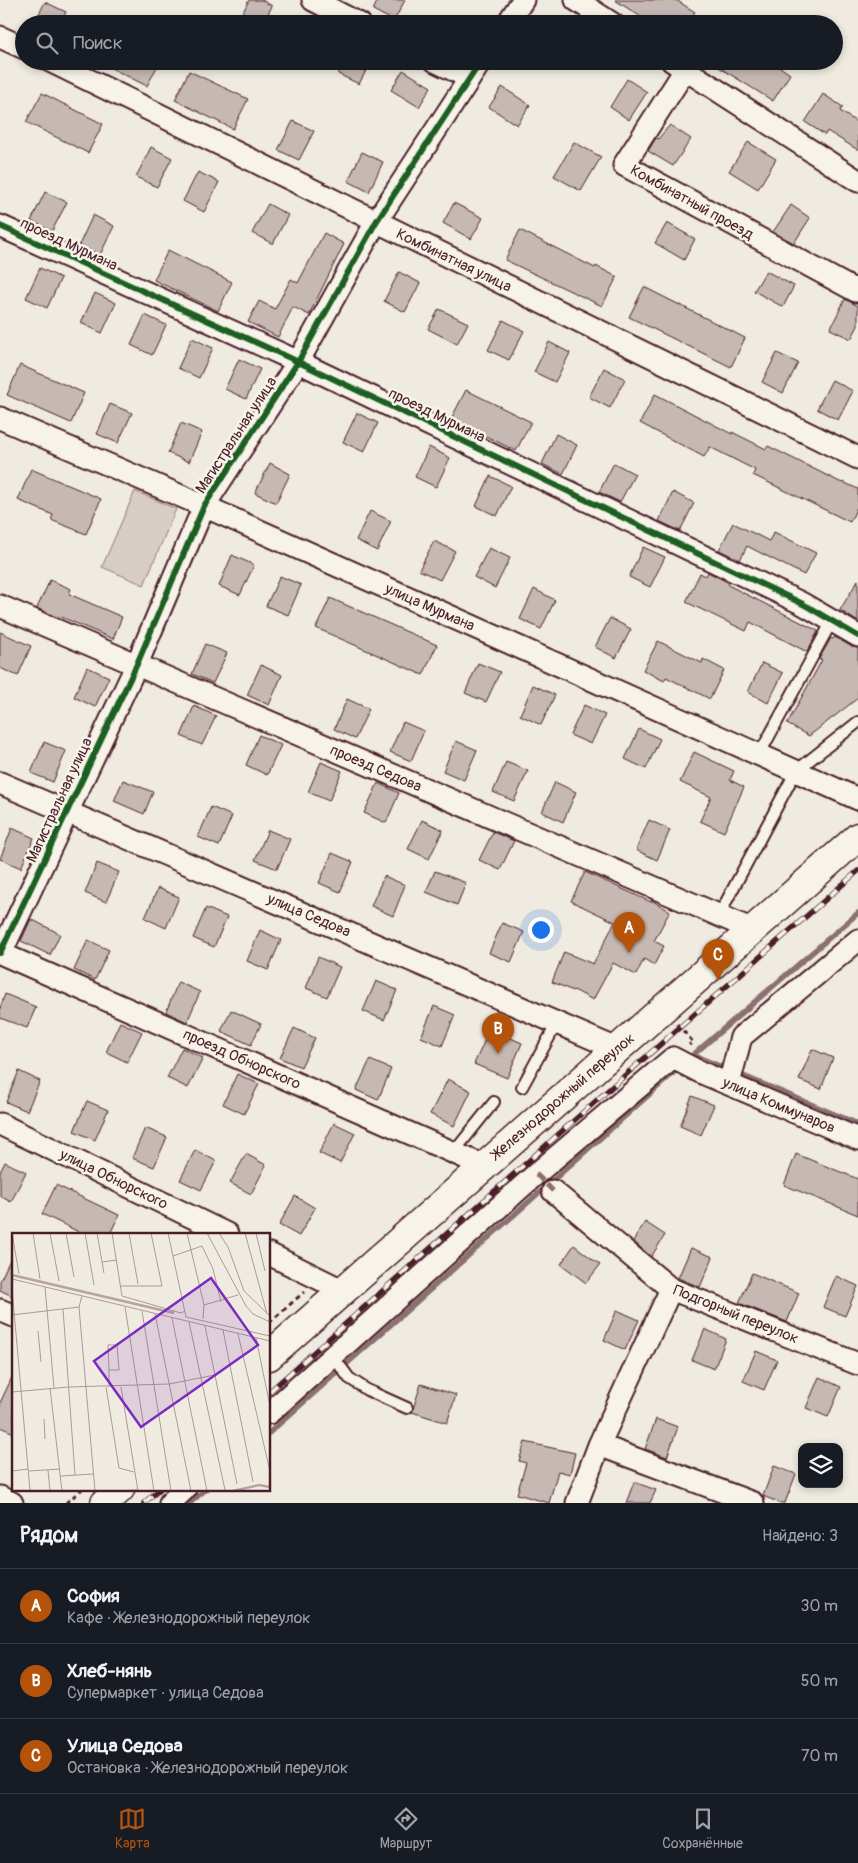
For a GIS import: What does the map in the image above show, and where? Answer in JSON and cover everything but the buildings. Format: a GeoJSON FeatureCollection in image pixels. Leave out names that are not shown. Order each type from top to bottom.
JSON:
{"type":"FeatureCollection","features":[{"type":"Feature","properties":{"kind":"street"},"geometry":{"type":"LineString","coordinates":[[313,0],[342,15]]}},
{"type":"Feature","properties":{"kind":"street"},"geometry":{"type":"LineString","coordinates":[[513,15],[523,0]]}},
{"type":"Feature","properties":{"kind":"street"},"geometry":{"type":"LineString","coordinates":[[576,0],[599,15]]}},
{"type":"Feature","properties":{"kind":"street"},"geometry":{"type":"LineString","coordinates":[[0,36],[15,44]]}},
{"type":"Feature","properties":{"kind":"street","name":"Комбинатная улица"},"geometry":{"type":"LineString","coordinates":[[68,70],[858,458]]}},
{"type":"Feature","properties":{"kind":"street","name":"Магистральная улица"},"geometry":{"type":"LineString","coordinates":[[0,953],[137,664],[204,506],[298,362],[376,222],[475,70]]}},
{"type":"Feature","properties":{"kind":"street","name":"Комбинатный проезд"},"geometry":{"type":"LineString","coordinates":[[676,70],[624,165],[856,291],[858,288]]}},
{"type":"Feature","properties":{"kind":"street","name":"Комбинатный проезд"},"geometry":{"type":"LineString","coordinates":[[684,70],[858,181]]}},
{"type":"Feature","properties":{"kind":"street","name":"проезд Мурмана"},"geometry":{"type":"LineString","coordinates":[[0,226],[298,362],[803,604],[858,636]]}},
{"type":"Feature","properties":{"kind":"street","name":"улица Мурмана"},"geometry":{"type":"LineString","coordinates":[[0,418],[204,506],[858,799]]}},
{"type":"Feature","properties":{"kind":"street","name":"проезд Седова"},"geometry":{"type":"LineString","coordinates":[[0,606],[753,930]]}},
{"type":"Feature","properties":{"kind":"street","name":"улица Седова"},"geometry":{"type":"LineString","coordinates":[[0,783],[617,1049]]}},
{"type":"Feature","properties":{"kind":"street","name":"Железнодорожный переулок"},"geometry":{"type":"LineString","coordinates":[[270,1355],[858,838]]}},
{"type":"Feature","properties":{"kind":"street"},"geometry":{"type":"LineString","coordinates":[[729,1084],[741,1037],[858,940]]}},
{"type":"Feature","properties":{"kind":"street","name":"проезд Обнорского"},"geometry":{"type":"LineString","coordinates":[[0,953],[484,1166]]}},
{"type":"Feature","properties":{"kind":"street","name":"улица Коммунаров"},"geometry":{"type":"LineString","coordinates":[[332,1355],[536,1174],[673,1058],[700,1072],[858,1139]]}},
{"type":"Feature","properties":{"kind":"street","name":"улица Обнорского"},"geometry":{"type":"LineString","coordinates":[[0,1124],[225,1233]]}},
{"type":"Feature","properties":{"kind":"street","name":"Подгорный переулок"},"geometry":{"type":"LineString","coordinates":[[553,1191],[671,1289],[858,1364]]}},
{"type":"Feature","properties":{"kind":"street"},"geometry":{"type":"LineString","coordinates":[[270,1254],[342,1290]]}},
{"type":"Feature","properties":{"kind":"street"},"geometry":{"type":"LineString","coordinates":[[577,1503],[599,1445],[671,1289]]}},
{"type":"Feature","properties":{"kind":"street"},"geometry":{"type":"LineString","coordinates":[[0,1310],[12,1315]]}},
{"type":"Feature","properties":{"kind":"street"},"geometry":{"type":"LineString","coordinates":[[270,1412],[332,1355]]}},
{"type":"Feature","properties":{"kind":"street"},"geometry":{"type":"LineString","coordinates":[[599,1445],[753,1503]]}},
{"type":"Feature","properties":{"kind":"street"},"geometry":{"type":"LineString","coordinates":[[105,1503],[119,1490]]}},
{"type":"Feature","properties":{"kind":"street"},"geometry":{"type":"LineString","coordinates":[[170,1503],[184,1490]]}},
{"type":"Feature","properties":{"kind":"street"},"geometry":{"type":"LineString","coordinates":[[0,1497],[12,1503]]}},
{"type":"Feature","properties":{"kind":"lane"},"geometry":{"type":"LineString","coordinates":[[759,755],[832,621]]}},
{"type":"Feature","properties":{"kind":"lane"},"geometry":{"type":"LineString","coordinates":[[719,915],[796,771],[858,722]]}},
{"type":"Feature","properties":{"kind":"lane"},"geometry":{"type":"LineString","coordinates":[[522,1087],[557,1023]]}},
{"type":"Feature","properties":{"kind":"lane"},"geometry":{"type":"LineString","coordinates":[[454,1152],[494,1102]]}},
{"type":"Feature","properties":{"kind":"lane"},"geometry":{"type":"LineString","coordinates":[[332,1355],[349,1378],[368,1390],[407,1408]]}},
{"type":"Feature","properties":{"kind":"path"},"geometry":{"type":"LineString","coordinates":[[66,1503],[81,1490]]}},
{"type":"Feature","properties":{"kind":"shaded area"},"geometry":{"type":"Polygon","coordinates":[[[135,491],[176,509],[144,585],[102,567],[135,491]]]}},
{"type":"Feature","properties":{"kind":"waterway"},"geometry":{"type":"LineString","coordinates":[[858,913],[693,1055],[858,1124]]}},
{"type":"Feature","properties":{"kind":"waterway"},"geometry":{"type":"LineString","coordinates":[[270,1432],[679,1068]]}},
{"type":"Feature","properties":{"kind":"waterway"},"geometry":{"type":"LineString","coordinates":[[190,1503],[205,1490]]}},
{"type":"Feature","properties":{"kind":"railway"},"geometry":{"type":"LineString","coordinates":[[270,1391],[858,871]]}},
{"type":"Feature","properties":{"kind":"railway"},"geometry":{"type":"LineString","coordinates":[[144,1503],[159,1490]]}},
{"type":"Feature","properties":{"kind":"marked path"},"geometry":{"type":"LineString","coordinates":[[536,1174],[553,1191]]}},
{"type":"Feature","properties":{"kind":"cycle path"},"geometry":{"type":"LineString","coordinates":[[0,953],[137,664],[204,506],[298,362],[376,222],[475,70]]}},
{"type":"Feature","properties":{"kind":"cycle path"},"geometry":{"type":"LineString","coordinates":[[0,226],[290,358],[803,604],[858,636]]}},
{"type":"Feature","properties":{"kind":"place","name":"София"},"geometry":{"type":"Point","coordinates":[629,953]}},
{"type":"Feature","properties":{"kind":"place","name":"Улица Седова"},"geometry":{"type":"Point","coordinates":[718,980]}},
{"type":"Feature","properties":{"kind":"place","name":"Хлеб-нянь"},"geometry":{"type":"Point","coordinates":[498,1054]}}]}
